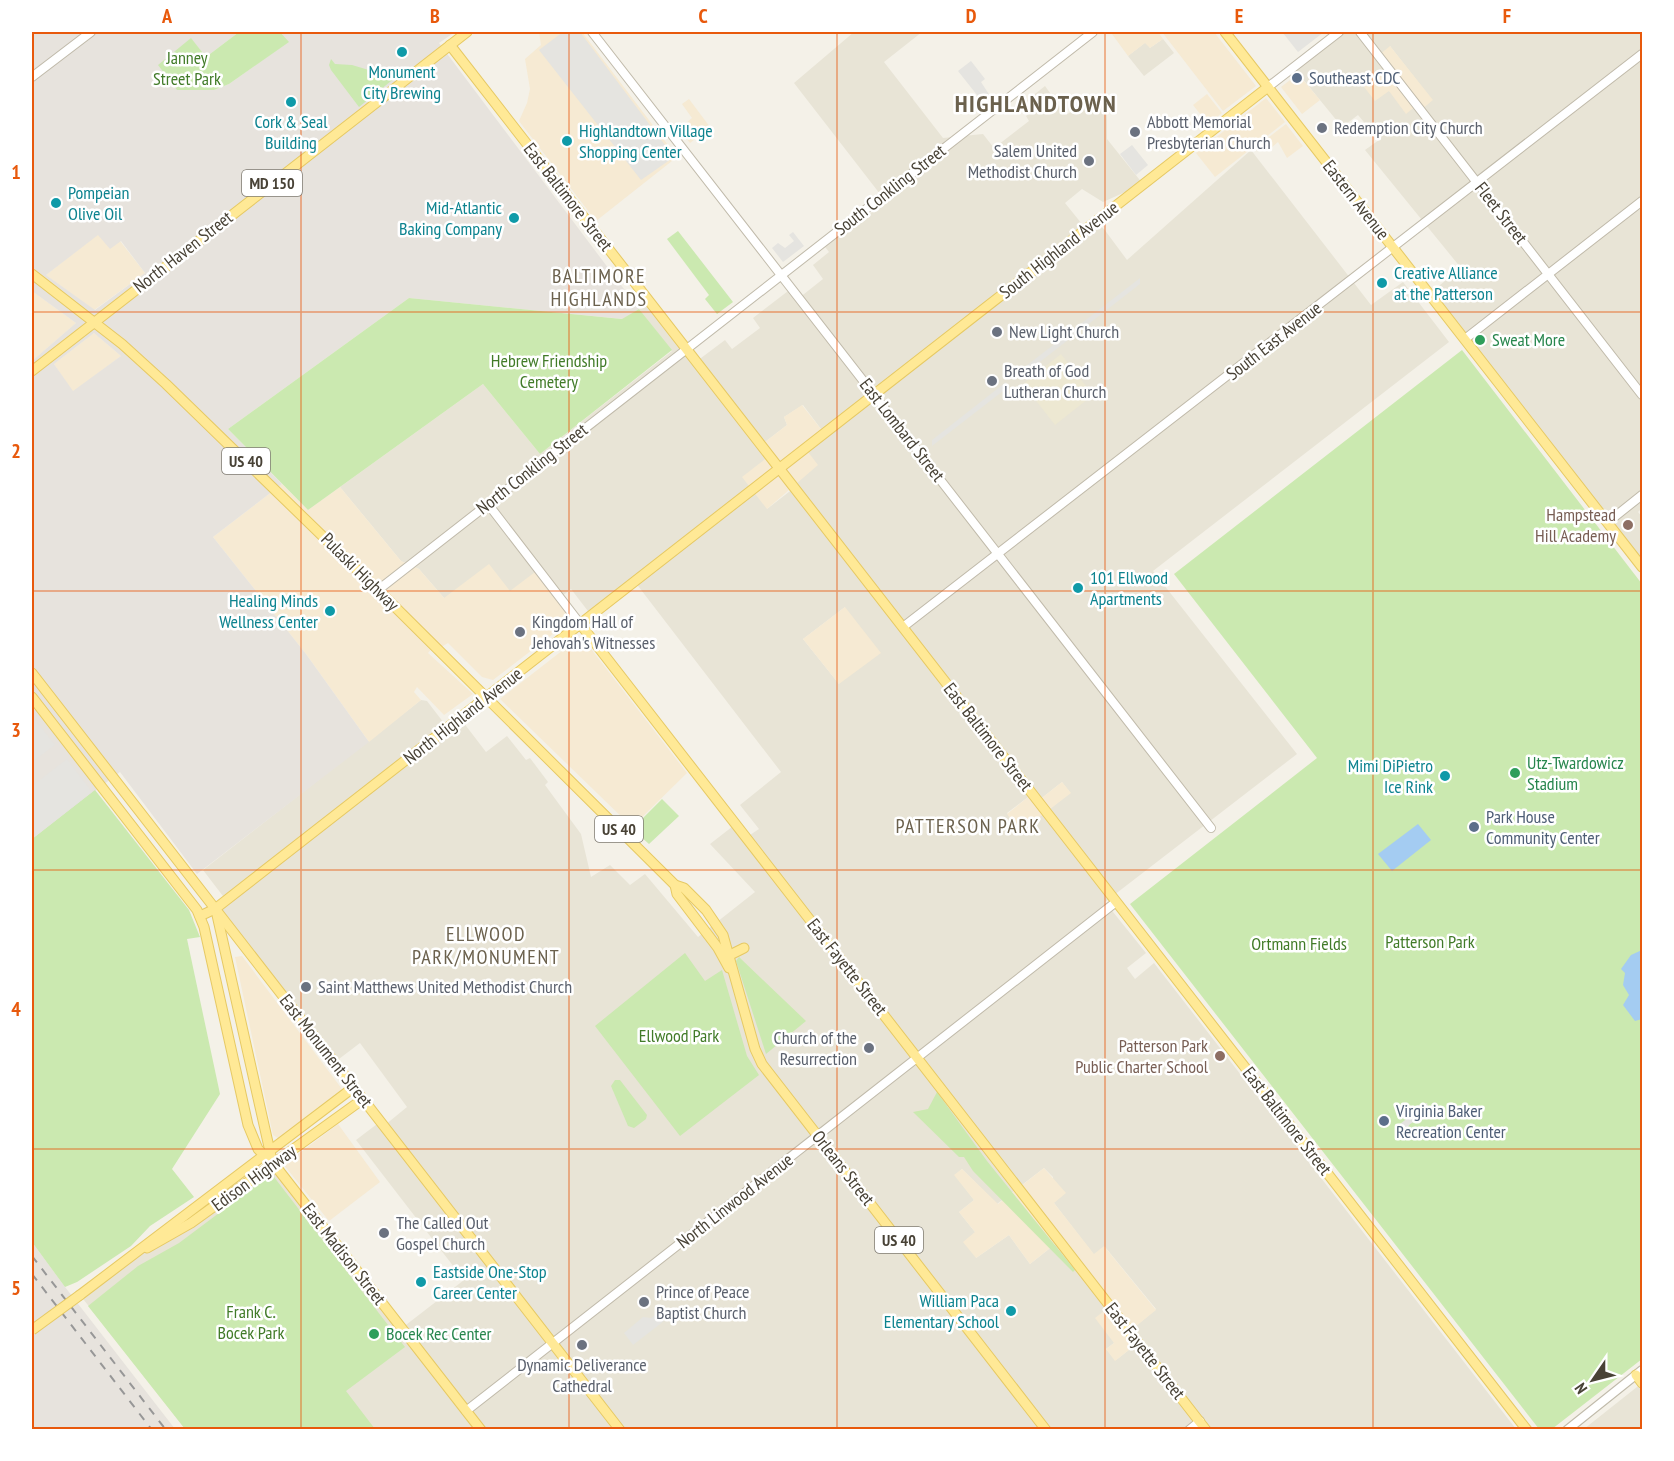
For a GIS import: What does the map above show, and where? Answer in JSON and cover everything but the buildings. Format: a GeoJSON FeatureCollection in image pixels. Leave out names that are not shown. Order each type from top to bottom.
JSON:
{"type":"FeatureCollection","features":[{"type":"Feature","properties":{"kind":"main road","name":"MD 150"},"geometry":{"type":"LineString","coordinates":[[450,45],[467,32]]}},
{"type":"Feature","properties":{"kind":"main road","name":"Eastern Avenue"},"geometry":{"type":"LineString","coordinates":[[1225,32],[1642,567]]}},
{"type":"Feature","properties":{"kind":"main road","name":"North Haven Street"},"geometry":{"type":"LineString","coordinates":[[32,371],[93,321],[450,45]]}},
{"type":"Feature","properties":{"kind":"main road","name":"East Baltimore Street"},"geometry":{"type":"LineString","coordinates":[[450,45],[1527,1430]]}},
{"type":"Feature","properties":{"kind":"main road","name":"South Highland Avenue"},"geometry":{"type":"LineString","coordinates":[[780,469],[1268,87]]}},
{"type":"Feature","properties":{"kind":"main road","name":"Pulaski Highway"},"geometry":{"type":"LineString","coordinates":[[32,274],[134,353],[487,697],[675,885],[684,888],[716,923]]}},
{"type":"Feature","properties":{"kind":"main road","name":"North Highland Avenue"},"geometry":{"type":"LineString","coordinates":[[200,916],[215,909],[780,469]]}},
{"type":"Feature","properties":{"kind":"main road","name":"East Fayette Street"},"geometry":{"type":"LineString","coordinates":[[581,625],[1206,1430]]}},
{"type":"Feature","properties":{"kind":"main road","name":"East Monument Street"},"geometry":{"type":"LineString","coordinates":[[32,673],[620,1430]]}},
{"type":"Feature","properties":{"kind":"main road"},"geometry":{"type":"LineString","coordinates":[[32,697],[190,899],[200,916]]}},
{"type":"Feature","properties":{"kind":"main road","name":"Pulaski Highway"},"geometry":{"type":"LineString","coordinates":[[675,885],[677,894],[706,931]]}},
{"type":"Feature","properties":{"kind":"main road"},"geometry":{"type":"LineString","coordinates":[[687,907],[695,909],[706,921],[716,923]]}},
{"type":"Feature","properties":{"kind":"main road","name":"East Madison Street"},"geometry":{"type":"LineString","coordinates":[[215,909],[266,1153]]}},
{"type":"Feature","properties":{"kind":"main road","name":"East Madison Street"},"geometry":{"type":"LineString","coordinates":[[200,916],[248,1125],[274,1164],[481,1430]]}},
{"type":"Feature","properties":{"kind":"main road","name":"Orleans Street"},"geometry":{"type":"LineString","coordinates":[[716,923],[730,955],[734,978],[758,1056],[1046,1430]]}},
{"type":"Feature","properties":{"kind":"main road","name":"Orleans Street"},"geometry":{"type":"LineString","coordinates":[[706,931],[734,978]]}},
{"type":"Feature","properties":{"kind":"main road"},"geometry":{"type":"LineString","coordinates":[[730,955],[744,948]]}},
{"type":"Feature","properties":{"kind":"main road","name":"Edison Highway"},"geometry":{"type":"LineString","coordinates":[[142,1250],[160,1232],[354,1087]]}},
{"type":"Feature","properties":{"kind":"main road","name":"Edison Highway"},"geometry":{"type":"LineString","coordinates":[[32,1330],[142,1250],[184,1228],[363,1099]]}},
{"type":"Feature","properties":{"kind":"street"},"geometry":{"type":"LineString","coordinates":[[32,77],[91,32]]}},
{"type":"Feature","properties":{"kind":"street","name":"East Lombard Street"},"geometry":{"type":"LineString","coordinates":[[592,32],[1211,828]]}},
{"type":"Feature","properties":{"kind":"street","name":"South Conkling Street"},"geometry":{"type":"LineString","coordinates":[[686,349],[1093,32]]}},
{"type":"Feature","properties":{"kind":"street","name":"South Highland Avenue"},"geometry":{"type":"LineString","coordinates":[[1268,87],[1339,32]]}},
{"type":"Feature","properties":{"kind":"street","name":"Fleet Street"},"geometry":{"type":"LineString","coordinates":[[1360,32],[1642,395]]}},
{"type":"Feature","properties":{"kind":"street","name":"South East Avenue"},"geometry":{"type":"LineString","coordinates":[[903,627],[1642,54]]}},
{"type":"Feature","properties":{"kind":"street"},"geometry":{"type":"LineString","coordinates":[[1465,339],[1642,201]]}},
{"type":"Feature","properties":{"kind":"street","name":"North Conkling Street"},"geometry":{"type":"LineString","coordinates":[[378,590],[686,349]]}},
{"type":"Feature","properties":{"kind":"street"},"geometry":{"type":"LineString","coordinates":[[1608,522],[1642,495]]}},
{"type":"Feature","properties":{"kind":"street","name":"East Fayette Street"},"geometry":{"type":"LineString","coordinates":[[488,504],[581,625]]}},
{"type":"Feature","properties":{"kind":"street","name":"North Linwood Avenue"},"geometry":{"type":"LineString","coordinates":[[466,1411],[1116,902]]}},
{"type":"Feature","properties":{"kind":"street"},"geometry":{"type":"LineString","coordinates":[[1567,1430],[1640,1376]]}},
{"type":"Feature","properties":{"kind":"street"},"geometry":{"type":"LineString","coordinates":[[1189,1430],[1200,1421]]}},
{"type":"Feature","properties":{"kind":"shaded area"},"geometry":{"type":"Polygon","coordinates":[[[32,32],[239,32],[206,57],[191,39],[177,90],[214,90],[229,84],[288,42],[280,32],[455,32],[439,43],[639,309],[623,319],[409,298],[228,429],[282,484],[213,537],[306,654],[369,742],[197,874],[120,772],[32,839],[32,361],[76,323],[32,291],[32,32]],[[98,235],[46,275],[95,310],[145,273],[121,241],[110,249],[98,235]],[[94,333],[54,364],[73,391],[121,356],[94,333]]]}},
{"type":"Feature","properties":{"kind":"shaded area","name":"Highlandtown Village Shopping Center"},"geometry":{"type":"Polygon","coordinates":[[[539,32],[582,32],[677,157],[596,221],[519,121],[530,89],[525,59],[541,45],[539,32]]]}},
{"type":"Feature","properties":{"kind":"shaded area"},"geometry":{"type":"Polygon","coordinates":[[[563,32],[580,32],[674,157],[641,180],[539,50],[563,32]]]}},
{"type":"Feature","properties":{"kind":"shaded area"},"geometry":{"type":"Polygon","coordinates":[[[854,32],[922,32],[884,62],[943,138],[983,134],[994,148],[1029,121],[1026,116],[1032,111],[1025,102],[1045,86],[1066,115],[1086,102],[1091,105],[1097,99],[1107,113],[1107,139],[1143,184],[1103,202],[1082,189],[1065,203],[1086,229],[1095,222],[1104,229],[1127,260],[1251,150],[1371,305],[1403,282],[1449,342],[1153,571],[1297,754],[1105,902],[1146,953],[1127,968],[1135,979],[1154,963],[1516,1429],[185,1429],[80,1295],[270,1160],[402,1328],[464,1280],[356,1140],[381,1121],[385,1125],[407,1107],[360,1043],[335,1062],[216,908],[226,900],[203,870],[421,700],[427,701],[447,727],[460,718],[486,752],[507,736],[526,760],[530,758],[548,782],[545,785],[581,834],[591,877],[610,865],[630,885],[645,874],[698,937],[755,892],[710,844],[737,823],[747,837],[759,829],[740,805],[781,772],[635,582],[591,615],[571,589],[561,597],[510,591],[445,599],[419,569],[401,561],[340,487],[483,384],[540,454],[672,351],[639,309],[648,299],[697,361],[725,340],[732,349],[760,328],[753,318],[792,288],[799,298],[823,279],[813,265],[829,252],[822,243],[887,203],[794,83],[854,32]],[[803,405],[784,417],[787,425],[761,445],[769,455],[767,509],[794,488],[792,485],[805,448],[824,433],[803,405]],[[845,607],[803,639],[839,684],[845,607]],[[1062,782],[1038,801],[1032,794],[1007,813],[1020,832],[1070,793],[1062,782]],[[1044,1168],[997,1204],[962,1169],[955,1175],[974,1200],[959,1212],[975,1232],[976,1258],[1009,1235],[1030,1264],[1059,1241],[1110,1307],[1114,1343],[1106,1349],[1116,1360],[1139,1342],[1130,1331],[1156,1309],[1105,1247],[1094,1255],[1054,1203],[1053,1177],[1044,1168]]]}},
{"type":"Feature","properties":{"kind":"shaded area"},"geometry":{"type":"Polygon","coordinates":[[[1115,32],[1158,32],[1163,39],[1150,48],[1145,43],[1128,56],[1112,34],[1115,32]]]}},
{"type":"Feature","properties":{"kind":"shaded area"},"geometry":{"type":"Polygon","coordinates":[[[1162,32],[1214,32],[1256,86],[1223,111],[1162,32]]]}},
{"type":"Feature","properties":{"kind":"shaded area"},"geometry":{"type":"Polygon","coordinates":[[[1324,32],[1298,52],[1283,33],[1324,32]]]}},
{"type":"Feature","properties":{"kind":"shaded area"},"geometry":{"type":"Polygon","coordinates":[[[1339,32],[1642,32],[1642,508],[1638,512],[1642,517],[1642,564],[1429,294],[1461,268],[1365,150],[1379,140],[1358,115],[1342,127],[1293,67],[1339,32]],[[1390,46],[1389,68],[1364,87],[1389,91],[1421,109],[1432,100],[1390,46]]]}},
{"type":"Feature","properties":{"kind":"shaded area"},"geometry":{"type":"Polygon","coordinates":[[[1163,39],[1174,53],[1144,76],[1128,56],[1146,42],[1150,48],[1163,39]]]}},
{"type":"Feature","properties":{"kind":"shaded area"},"geometry":{"type":"Polygon","coordinates":[[[1390,46],[1433,100],[1421,110],[1417,105],[1406,114],[1389,91],[1375,101],[1364,87],[1388,68],[1379,55],[1390,46]]]}},
{"type":"Feature","properties":{"kind":"shaded area"},"geometry":{"type":"Polygon","coordinates":[[[971,61],[985,79],[981,82],[992,99],[985,105],[958,71],[971,61]]]}},
{"type":"Feature","properties":{"kind":"shaded area"},"geometry":{"type":"Polygon","coordinates":[[[1298,74],[1320,100],[1302,114],[1281,87],[1298,74]]]}},
{"type":"Feature","properties":{"kind":"shaded area"},"geometry":{"type":"Polygon","coordinates":[[[1207,94],[1222,113],[1208,124],[1193,105],[1207,94]]]}},
{"type":"Feature","properties":{"kind":"shaded area"},"geometry":{"type":"Polygon","coordinates":[[[1266,98],[1285,122],[1215,177],[1196,153],[1266,98]]]}},
{"type":"Feature","properties":{"kind":"shaded area"},"geometry":{"type":"Polygon","coordinates":[[[689,99],[710,127],[690,143],[679,129],[692,118],[682,104],[689,99]]]}},
{"type":"Feature","properties":{"kind":"shaded area"},"geometry":{"type":"Polygon","coordinates":[[[1286,124],[1303,146],[1287,158],[1278,142],[1271,148],[1265,140],[1286,124]]]}},
{"type":"Feature","properties":{"kind":"shaded area"},"geometry":{"type":"Polygon","coordinates":[[[1132,145],[1148,165],[1136,175],[1120,154],[1132,145]]]}},
{"type":"Feature","properties":{"kind":"shaded area"},"geometry":{"type":"Polygon","coordinates":[[[793,232],[804,246],[783,262],[772,248],[778,243],[785,248],[794,241],[789,235],[793,232]]]}},
{"type":"Feature","properties":{"kind":"shaded area"},"geometry":{"type":"Polygon","coordinates":[[[98,234],[120,241],[145,273],[94,310],[46,275],[98,234]]]}},
{"type":"Feature","properties":{"kind":"shaded area"},"geometry":{"type":"Polygon","coordinates":[[[1140,278],[1140,284],[1027,372],[1026,366],[1140,278]]]}},
{"type":"Feature","properties":{"kind":"shaded area"},"geometry":{"type":"Polygon","coordinates":[[[32,291],[76,323],[32,361],[32,291]]]}},
{"type":"Feature","properties":{"kind":"shaded area"},"geometry":{"type":"Polygon","coordinates":[[[94,333],[121,356],[73,392],[54,364],[94,333]]]}},
{"type":"Feature","properties":{"kind":"shaded area"},"geometry":{"type":"Polygon","coordinates":[[[1061,354],[1093,395],[1055,425],[1023,384],[1061,354]]]}},
{"type":"Feature","properties":{"kind":"shaded area"},"geometry":{"type":"Polygon","coordinates":[[[1006,382],[1007,388],[932,446],[932,440],[1006,382]]]}},
{"type":"Feature","properties":{"kind":"shaded area"},"geometry":{"type":"Polygon","coordinates":[[[802,405],[824,433],[805,448],[818,465],[767,509],[742,477],[769,456],[761,445],[787,425],[784,417],[802,405]]]}},
{"type":"Feature","properties":{"kind":"shaded area"},"geometry":{"type":"Polygon","coordinates":[[[282,484],[308,510],[340,487],[401,561],[419,569],[444,598],[489,564],[510,591],[539,569],[575,617],[493,680],[482,677],[448,643],[438,649],[434,646],[428,653],[473,694],[444,715],[417,687],[414,692],[421,700],[369,742],[306,654],[213,537],[282,484]]]}},
{"type":"Feature","properties":{"kind":"shaded area"},"geometry":{"type":"Polygon","coordinates":[[[845,607],[881,653],[839,684],[803,639],[845,607]]]}},
{"type":"Feature","properties":{"kind":"shaded area"},"geometry":{"type":"Polygon","coordinates":[[[581,636],[687,773],[632,827],[500,699],[581,636]]]}},
{"type":"Feature","properties":{"kind":"shaded area"},"geometry":{"type":"Polygon","coordinates":[[[32,718],[55,745],[32,762],[32,718]]]}},
{"type":"Feature","properties":{"kind":"shaded area"},"geometry":{"type":"Polygon","coordinates":[[[67,759],[92,792],[32,839],[32,786],[67,759]]]}},
{"type":"Feature","properties":{"kind":"shaded area"},"geometry":{"type":"Polygon","coordinates":[[[1062,782],[1071,793],[1020,832],[1007,814],[1032,794],[1038,801],[1062,782]]]}},
{"type":"Feature","properties":{"kind":"shaded area"},"geometry":{"type":"Polygon","coordinates":[[[242,956],[342,1089],[278,1138],[273,1135],[235,957],[242,956]]]}},
{"type":"Feature","properties":{"kind":"shaded area"},"geometry":{"type":"Polygon","coordinates":[[[1427,1103],[1430,1113],[1410,1124],[1405,1131],[1400,1124],[1409,1117],[1404,1109],[1427,1103]]]}},
{"type":"Feature","properties":{"kind":"shaded area"},"geometry":{"type":"Polygon","coordinates":[[[338,1124],[380,1182],[329,1221],[284,1165],[338,1124]]]}},
{"type":"Feature","properties":{"kind":"shaded area"},"geometry":{"type":"Polygon","coordinates":[[[1044,1168],[1066,1193],[1054,1203],[1094,1254],[1104,1246],[1156,1310],[1130,1331],[1139,1342],[1115,1361],[1106,1349],[1114,1343],[1095,1318],[1109,1307],[1059,1241],[1030,1264],[1009,1235],[976,1258],[963,1242],[975,1232],[959,1212],[974,1200],[954,1175],[962,1169],[998,1204],[1044,1168]]]}},
{"type":"Feature","properties":{"kind":"shaded area"},"geometry":{"type":"Polygon","coordinates":[[[32,1242],[65,1287],[175,1429],[32,1429],[32,1242]]]}},
{"type":"Feature","properties":{"kind":"shaded area"},"geometry":{"type":"Polygon","coordinates":[[[661,1310],[665,1316],[662,1318],[664,1321],[633,1345],[624,1333],[643,1317],[651,1318],[661,1310]]]}},
{"type":"Feature","properties":{"kind":"shaded area"},"geometry":{"type":"Polygon","coordinates":[[[1642,1383],[1642,1429],[1584,1429],[1642,1383]]]}},
{"type":"Feature","properties":{"kind":"green space","name":"Janney Street Park"},"geometry":{"type":"Polygon","coordinates":[[[239,32],[280,32],[289,42],[229,84],[214,90],[177,90],[158,65],[191,38],[206,57],[239,32]]]}},
{"type":"Feature","properties":{"kind":"green space"},"geometry":{"type":"Polygon","coordinates":[[[331,59],[335,64],[352,65],[389,76],[393,73],[396,77],[359,107],[331,70],[329,65],[331,59]]]}},
{"type":"Feature","properties":{"kind":"green space"},"geometry":{"type":"Polygon","coordinates":[[[678,231],[733,302],[717,314],[705,299],[709,295],[667,239],[678,231]]]}},
{"type":"Feature","properties":{"kind":"green space","name":"Hebrew Friendship Cemetery"},"geometry":{"type":"Polygon","coordinates":[[[409,298],[622,319],[639,309],[672,350],[540,454],[483,384],[308,510],[228,429],[409,298]]]}},
{"type":"Feature","properties":{"kind":"green space","name":"Patterson Park"},"geometry":{"type":"Polygon","coordinates":[[[1462,350],[1642,584],[1642,1359],[1552,1429],[1539,1429],[1130,904],[1317,758],[1174,574],[1462,350]]]}},
{"type":"Feature","properties":{"kind":"green space"},"geometry":{"type":"Polygon","coordinates":[[[95,790],[189,910],[200,937],[187,939],[220,1094],[172,1169],[194,1197],[150,1226],[131,1246],[77,1282],[65,1287],[32,1242],[32,839],[95,790]]]}},
{"type":"Feature","properties":{"kind":"green space"},"geometry":{"type":"Polygon","coordinates":[[[662,799],[679,816],[649,844],[632,829],[662,799]]]}},
{"type":"Feature","properties":{"kind":"green space","name":"Ellwood Park"},"geometry":{"type":"Polygon","coordinates":[[[685,953],[705,981],[722,970],[747,1056],[759,1075],[680,1136],[595,1026],[685,953]]]}},
{"type":"Feature","properties":{"kind":"green space","name":"Ellwood Park"},"geometry":{"type":"Polygon","coordinates":[[[739,957],[806,1021],[766,1054],[736,961],[739,957]]]}},
{"type":"Feature","properties":{"kind":"green space","name":"Ellwood Park"},"geometry":{"type":"Polygon","coordinates":[[[615,1080],[620,1080],[647,1115],[646,1119],[634,1128],[628,1126],[611,1086],[615,1080]]]}},
{"type":"Feature","properties":{"kind":"green space"},"geometry":{"type":"Polygon","coordinates":[[[937,1092],[987,1161],[1075,1270],[1073,1272],[973,1171],[964,1157],[959,1157],[913,1112],[928,1109],[937,1092]]]}},
{"type":"Feature","properties":{"kind":"green space","name":"Frank C. Bocek Park"},"geometry":{"type":"Polygon","coordinates":[[[267,1177],[274,1177],[405,1347],[346,1391],[375,1429],[185,1429],[88,1306],[138,1266],[179,1243],[267,1177]]]}},
{"type":"Feature","properties":{"kind":"water"},"geometry":{"type":"Polygon","coordinates":[[[1418,824],[1431,840],[1392,871],[1378,854],[1418,824]]]}},
{"type":"Feature","properties":{"kind":"water"},"geometry":{"type":"Polygon","coordinates":[[[1642,950],[1642,1019],[1635,1021],[1623,1005],[1629,995],[1623,985],[1625,973],[1621,969],[1631,955],[1642,950]]]}},
{"type":"Feature","properties":{"kind":"railway"},"geometry":{"type":"LineString","coordinates":[[32,1256],[166,1430]]}},
{"type":"Feature","properties":{"kind":"railway"},"geometry":{"type":"LineString","coordinates":[[32,1274],[152,1430]]}},
{"type":"Feature","properties":{"kind":"place","name":"Monument City Brewing"},"geometry":{"type":"Point","coordinates":[402,52]}},
{"type":"Feature","properties":{"kind":"place","name":"Southeast CDC"},"geometry":{"type":"Point","coordinates":[1297,78]}},
{"type":"Feature","properties":{"kind":"place","name":"Cork & Seal Building"},"geometry":{"type":"Point","coordinates":[291,102]}},
{"type":"Feature","properties":{"kind":"place","name":"Redemption City Church"},"geometry":{"type":"Point","coordinates":[1322,128]}},
{"type":"Feature","properties":{"kind":"place","name":"Abbott Memorial Presbyterian Church"},"geometry":{"type":"Point","coordinates":[1135,132]}},
{"type":"Feature","properties":{"kind":"place","name":"Highlandtown Village Shopping Center"},"geometry":{"type":"Point","coordinates":[567,141]}},
{"type":"Feature","properties":{"kind":"place","name":"Salem United Methodist Church"},"geometry":{"type":"Point","coordinates":[1089,161]}},
{"type":"Feature","properties":{"kind":"place","name":"Pompeian Olive Oil"},"geometry":{"type":"Point","coordinates":[56,203]}},
{"type":"Feature","properties":{"kind":"place","name":"Mid-Atlantic Baking Company"},"geometry":{"type":"Point","coordinates":[514,218]}},
{"type":"Feature","properties":{"kind":"place","name":"Creative Alliance at the Patterson"},"geometry":{"type":"Point","coordinates":[1382,283]}},
{"type":"Feature","properties":{"kind":"place","name":"New Light Church"},"geometry":{"type":"Point","coordinates":[997,332]}},
{"type":"Feature","properties":{"kind":"place","name":"Sweat More"},"geometry":{"type":"Point","coordinates":[1480,340]}},
{"type":"Feature","properties":{"kind":"place","name":"Breath of God Lutheran Church"},"geometry":{"type":"Point","coordinates":[992,381]}},
{"type":"Feature","properties":{"kind":"place","name":"Hampstead Hill Academy"},"geometry":{"type":"Point","coordinates":[1628,525]}},
{"type":"Feature","properties":{"kind":"place","name":"101 Ellwood Apartments"},"geometry":{"type":"Point","coordinates":[1078,588]}},
{"type":"Feature","properties":{"kind":"place","name":"Healing Minds Wellness Center"},"geometry":{"type":"Point","coordinates":[330,611]}},
{"type":"Feature","properties":{"kind":"place","name":"Kingdom Hall of Jehovah's Witnesses"},"geometry":{"type":"Point","coordinates":[520,632]}},
{"type":"Feature","properties":{"kind":"place","name":"Utz-Twardowicz Stadium"},"geometry":{"type":"Point","coordinates":[1515,773]}},
{"type":"Feature","properties":{"kind":"place","name":"Mimi DiPietro Ice Rink"},"geometry":{"type":"Point","coordinates":[1445,776]}},
{"type":"Feature","properties":{"kind":"place","name":"Park House Community Center"},"geometry":{"type":"Point","coordinates":[1474,827]}},
{"type":"Feature","properties":{"kind":"place","name":"Saint Matthews United Methodist Church"},"geometry":{"type":"Point","coordinates":[306,987]}},
{"type":"Feature","properties":{"kind":"place","name":"Church of the Resurrection"},"geometry":{"type":"Point","coordinates":[869,1048]}},
{"type":"Feature","properties":{"kind":"place","name":"Patterson Park Public Charter School"},"geometry":{"type":"Point","coordinates":[1220,1056]}},
{"type":"Feature","properties":{"kind":"place","name":"Virginia Baker Recreation Center"},"geometry":{"type":"Point","coordinates":[1384,1121]}},
{"type":"Feature","properties":{"kind":"place","name":"The Called Out Gospel Church"},"geometry":{"type":"Point","coordinates":[384,1233]}},
{"type":"Feature","properties":{"kind":"place","name":"Eastside One-Stop Career Center"},"geometry":{"type":"Point","coordinates":[421,1282]}},
{"type":"Feature","properties":{"kind":"place","name":"Prince of Peace Baptist Church"},"geometry":{"type":"Point","coordinates":[644,1302]}},
{"type":"Feature","properties":{"kind":"place","name":"William Paca Elementary School"},"geometry":{"type":"Point","coordinates":[1011,1311]}},
{"type":"Feature","properties":{"kind":"place","name":"Bocek Rec Center"},"geometry":{"type":"Point","coordinates":[374,1334]}},
{"type":"Feature","properties":{"kind":"place","name":"Dynamic Deliverance Cathedral"},"geometry":{"type":"Point","coordinates":[582,1345]}},
{"type":"Feature","properties":{"kind":"district","name":"HIGHLANDTOWN"},"geometry":{"type":"Point","coordinates":[1036,104]}},
{"type":"Feature","properties":{"kind":"district","name":"BALTIMORE HIGHLANDS"},"geometry":{"type":"Point","coordinates":[599,288]}},
{"type":"Feature","properties":{"kind":"district","name":"PATTERSON PARK"},"geometry":{"type":"Point","coordinates":[968,826]}},
{"type":"Feature","properties":{"kind":"district","name":"ELLWOOD PARK/MONUMENT"},"geometry":{"type":"Point","coordinates":[486,946]}},
{"type":"Feature","properties":{"kind":"park label","name":"Ortmann Fields"},"geometry":{"type":"Point","coordinates":[1299,944]}}]}
